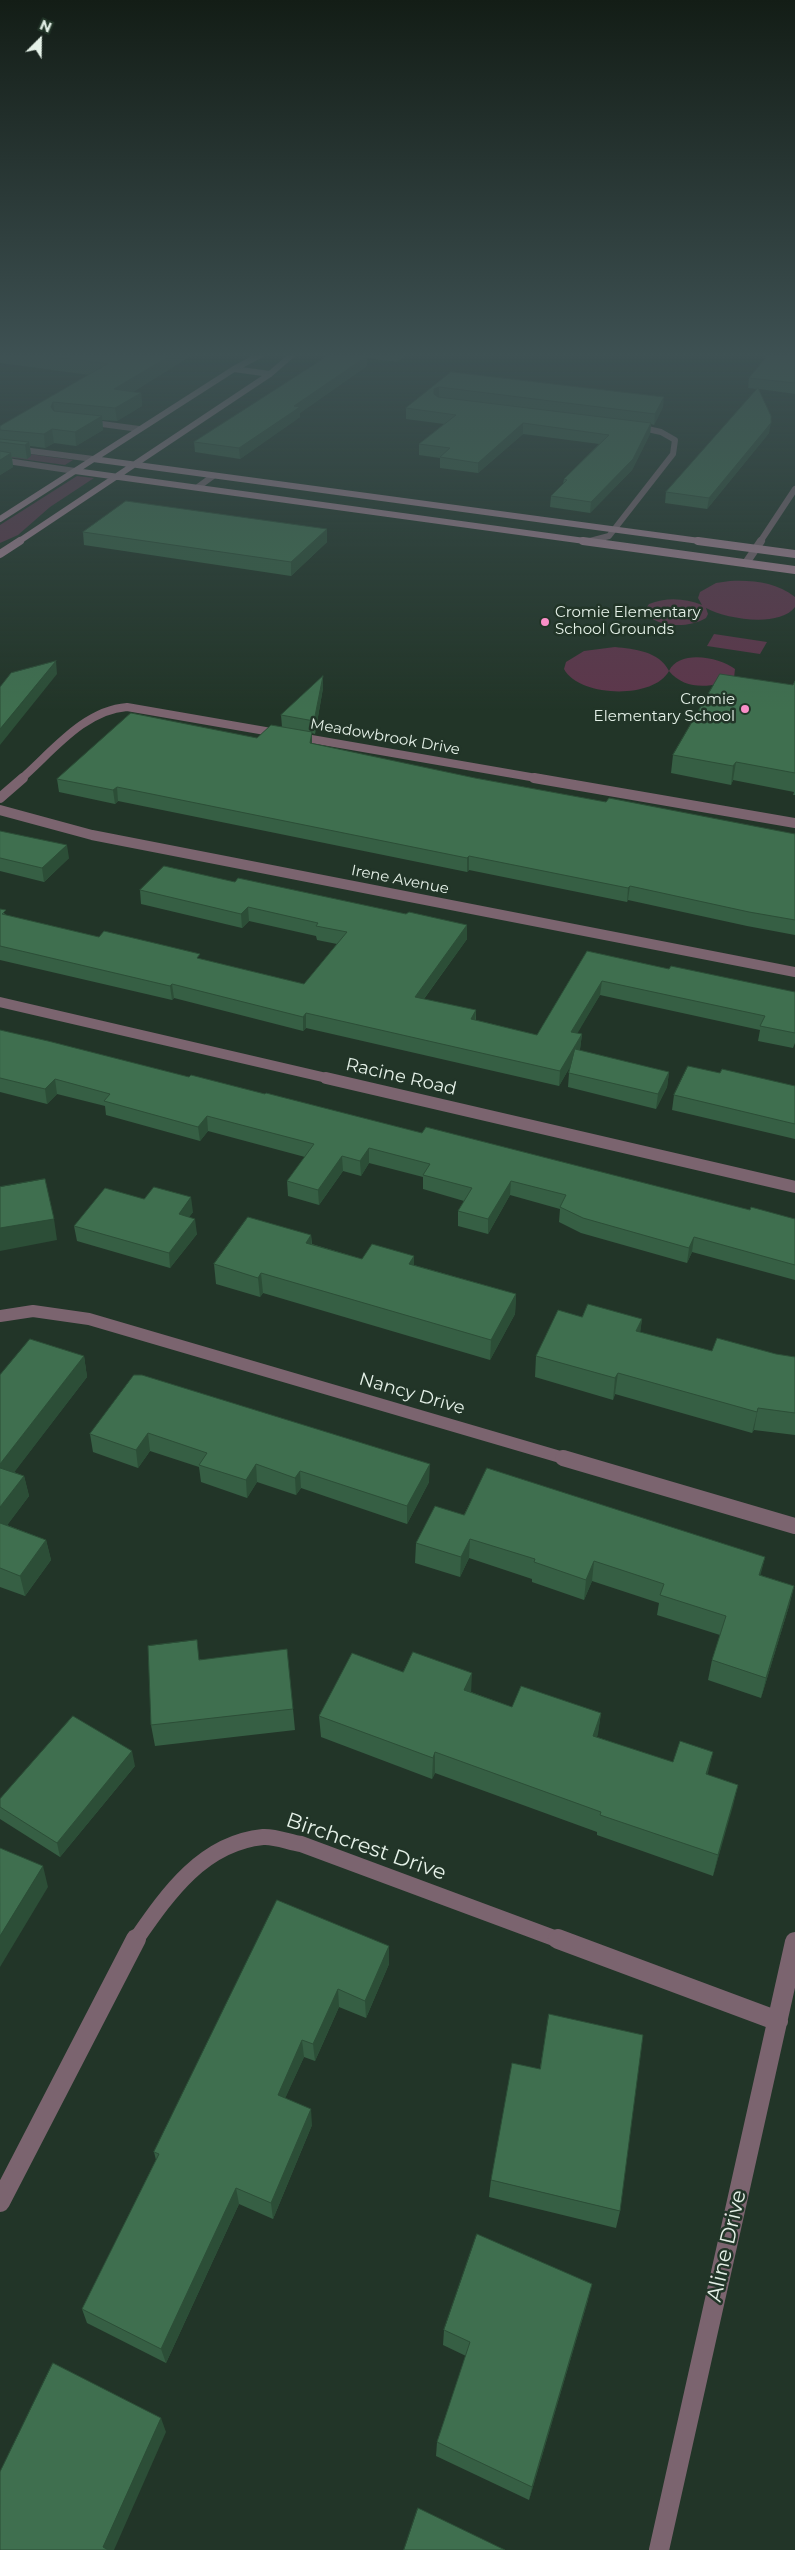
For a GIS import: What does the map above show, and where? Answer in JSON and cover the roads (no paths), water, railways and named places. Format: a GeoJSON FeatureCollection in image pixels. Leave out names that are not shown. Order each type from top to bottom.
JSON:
{"type":"FeatureCollection","features":[{"type":"Feature","properties":{"kind":"street"},"geometry":{"type":"LineString","coordinates":[[0,519],[72,473]]}},
{"type":"Feature","properties":{"kind":"street"},"geometry":{"type":"LineString","coordinates":[[89,473],[795,570]]}},
{"type":"Feature","properties":{"kind":"street"},"geometry":{"type":"LineString","coordinates":[[0,554],[122,473]]}},
{"type":"Feature","properties":{"kind":"street"},"geometry":{"type":"LineString","coordinates":[[191,473],[795,554]]}},
{"type":"Feature","properties":{"kind":"street"},"geometry":{"type":"LineString","coordinates":[[590,541],[609,536],[659,473]]}},
{"type":"Feature","properties":{"kind":"street"},"geometry":{"type":"LineString","coordinates":[[198,487],[213,476]]}},
{"type":"Feature","properties":{"kind":"street"},"geometry":{"type":"LineString","coordinates":[[746,563],[795,489]]}},
{"type":"Feature","properties":{"kind":"street","name":"Meadowbrook Drive"},"geometry":{"type":"LineString","coordinates":[[0,798],[87,720],[113,708],[127,707],[795,822]]}},
{"type":"Feature","properties":{"kind":"street","name":"Irene Avenue"},"geometry":{"type":"LineString","coordinates":[[0,810],[20,817],[92,835],[795,972]]}},
{"type":"Feature","properties":{"kind":"street","name":"Racine Road"},"geometry":{"type":"LineString","coordinates":[[0,1002],[795,1187]]}},
{"type":"Feature","properties":{"kind":"street","name":"Nancy Drive"},"geometry":{"type":"LineString","coordinates":[[0,1316],[17,1310],[48,1311],[89,1319],[795,1526]]}},
{"type":"Feature","properties":{"kind":"street","name":"Birchcrest Drive"},"geometry":{"type":"LineString","coordinates":[[0,2202],[134,1942],[164,1899],[207,1856],[231,1845],[264,1837],[301,1844],[778,2021]]}},
{"type":"Feature","properties":{"kind":"street","name":"Aline Drive"},"geometry":{"type":"LineString","coordinates":[[659,2550],[795,1942]]}},
{"type":"Feature","properties":{"kind":"place","name":"Cromie Elementary School Grounds"},"geometry":{"type":"Point","coordinates":[545,622]}},
{"type":"Feature","properties":{"kind":"place","name":"Cromie Elementary School"},"geometry":{"type":"Point","coordinates":[745,709]}}]}
